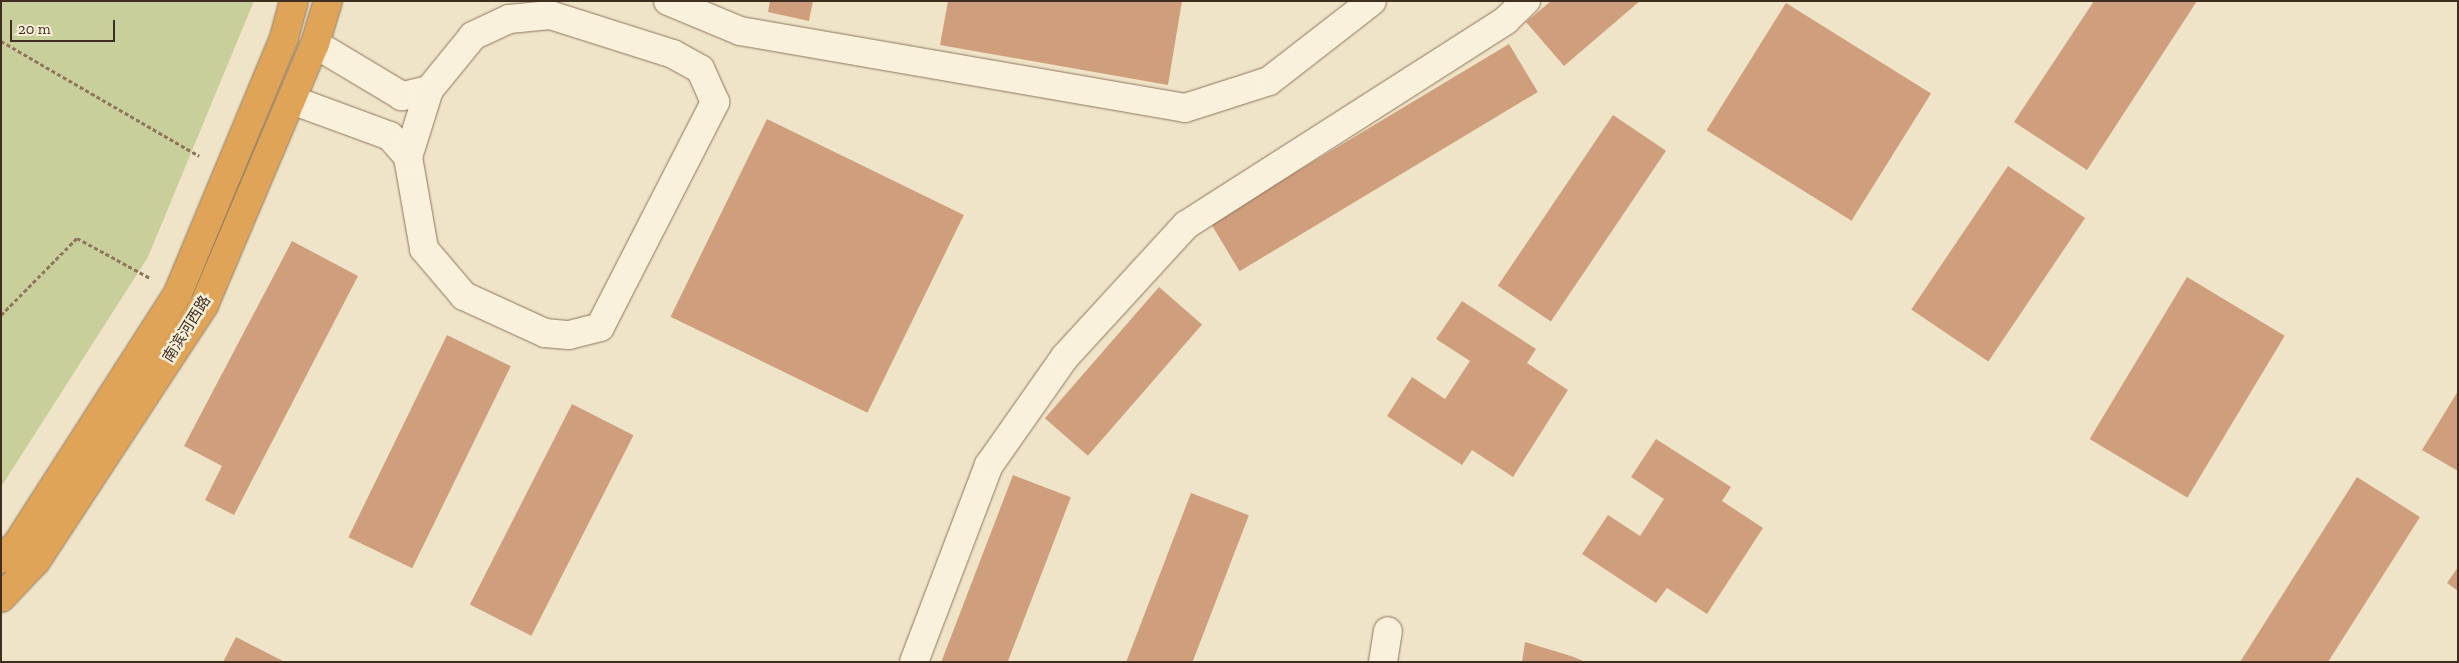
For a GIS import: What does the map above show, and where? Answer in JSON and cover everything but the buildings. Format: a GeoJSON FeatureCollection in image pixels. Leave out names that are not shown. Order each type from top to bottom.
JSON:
{"type":"FeatureCollection","features":[{"type":"Feature","properties":{"kind":"highway","name":"南滨河西路"},"geometry":{"type":"LineString","coordinates":[[1,559],[16,544],[178,293],[284,38],[294,1]]}},
{"type":"Feature","properties":{"kind":"highway","name":"南滨河西路"},"geometry":{"type":"LineString","coordinates":[[1,598],[36,561],[204,305],[316,44],[328,1]]}},
{"type":"Feature","properties":{"kind":"street"},"geometry":{"type":"LineString","coordinates":[[668,1],[721,12],[740,31],[1185,108],[1269,81],[1372,1]]}},
{"type":"Feature","properties":{"kind":"street"},"geometry":{"type":"LineString","coordinates":[[914,662],[989,465],[1065,356],[1186,225],[1506,20],[1526,1]]}},
{"type":"Feature","properties":{"kind":"street"},"geometry":{"type":"LineString","coordinates":[[550,15],[673,54],[700,69],[715,102],[600,327],[569,335],[545,333],[464,296],[424,249],[408,157],[429,90],[473,36],[509,19],[550,15]]}},
{"type":"Feature","properties":{"kind":"street"},"geometry":{"type":"LineString","coordinates":[[316,44],[402,96],[429,90]]}},
{"type":"Feature","properties":{"kind":"street"},"geometry":{"type":"LineString","coordinates":[[292,100],[390,136],[408,157]]}},
{"type":"Feature","properties":{"kind":"street"},"geometry":{"type":"LineString","coordinates":[[1383,662],[1388,631]]}},
{"type":"Feature","properties":{"kind":"path"},"geometry":{"type":"LineString","coordinates":[[1,41],[228,173]]}},
{"type":"Feature","properties":{"kind":"path"},"geometry":{"type":"LineString","coordinates":[[1,316],[77,238],[178,293]]}},
{"type":"Feature","properties":{"kind":"green space"},"geometry":{"type":"Polygon","coordinates":[[[1,1],[254,1],[148,257],[1,487],[1,1]]]}}]}
